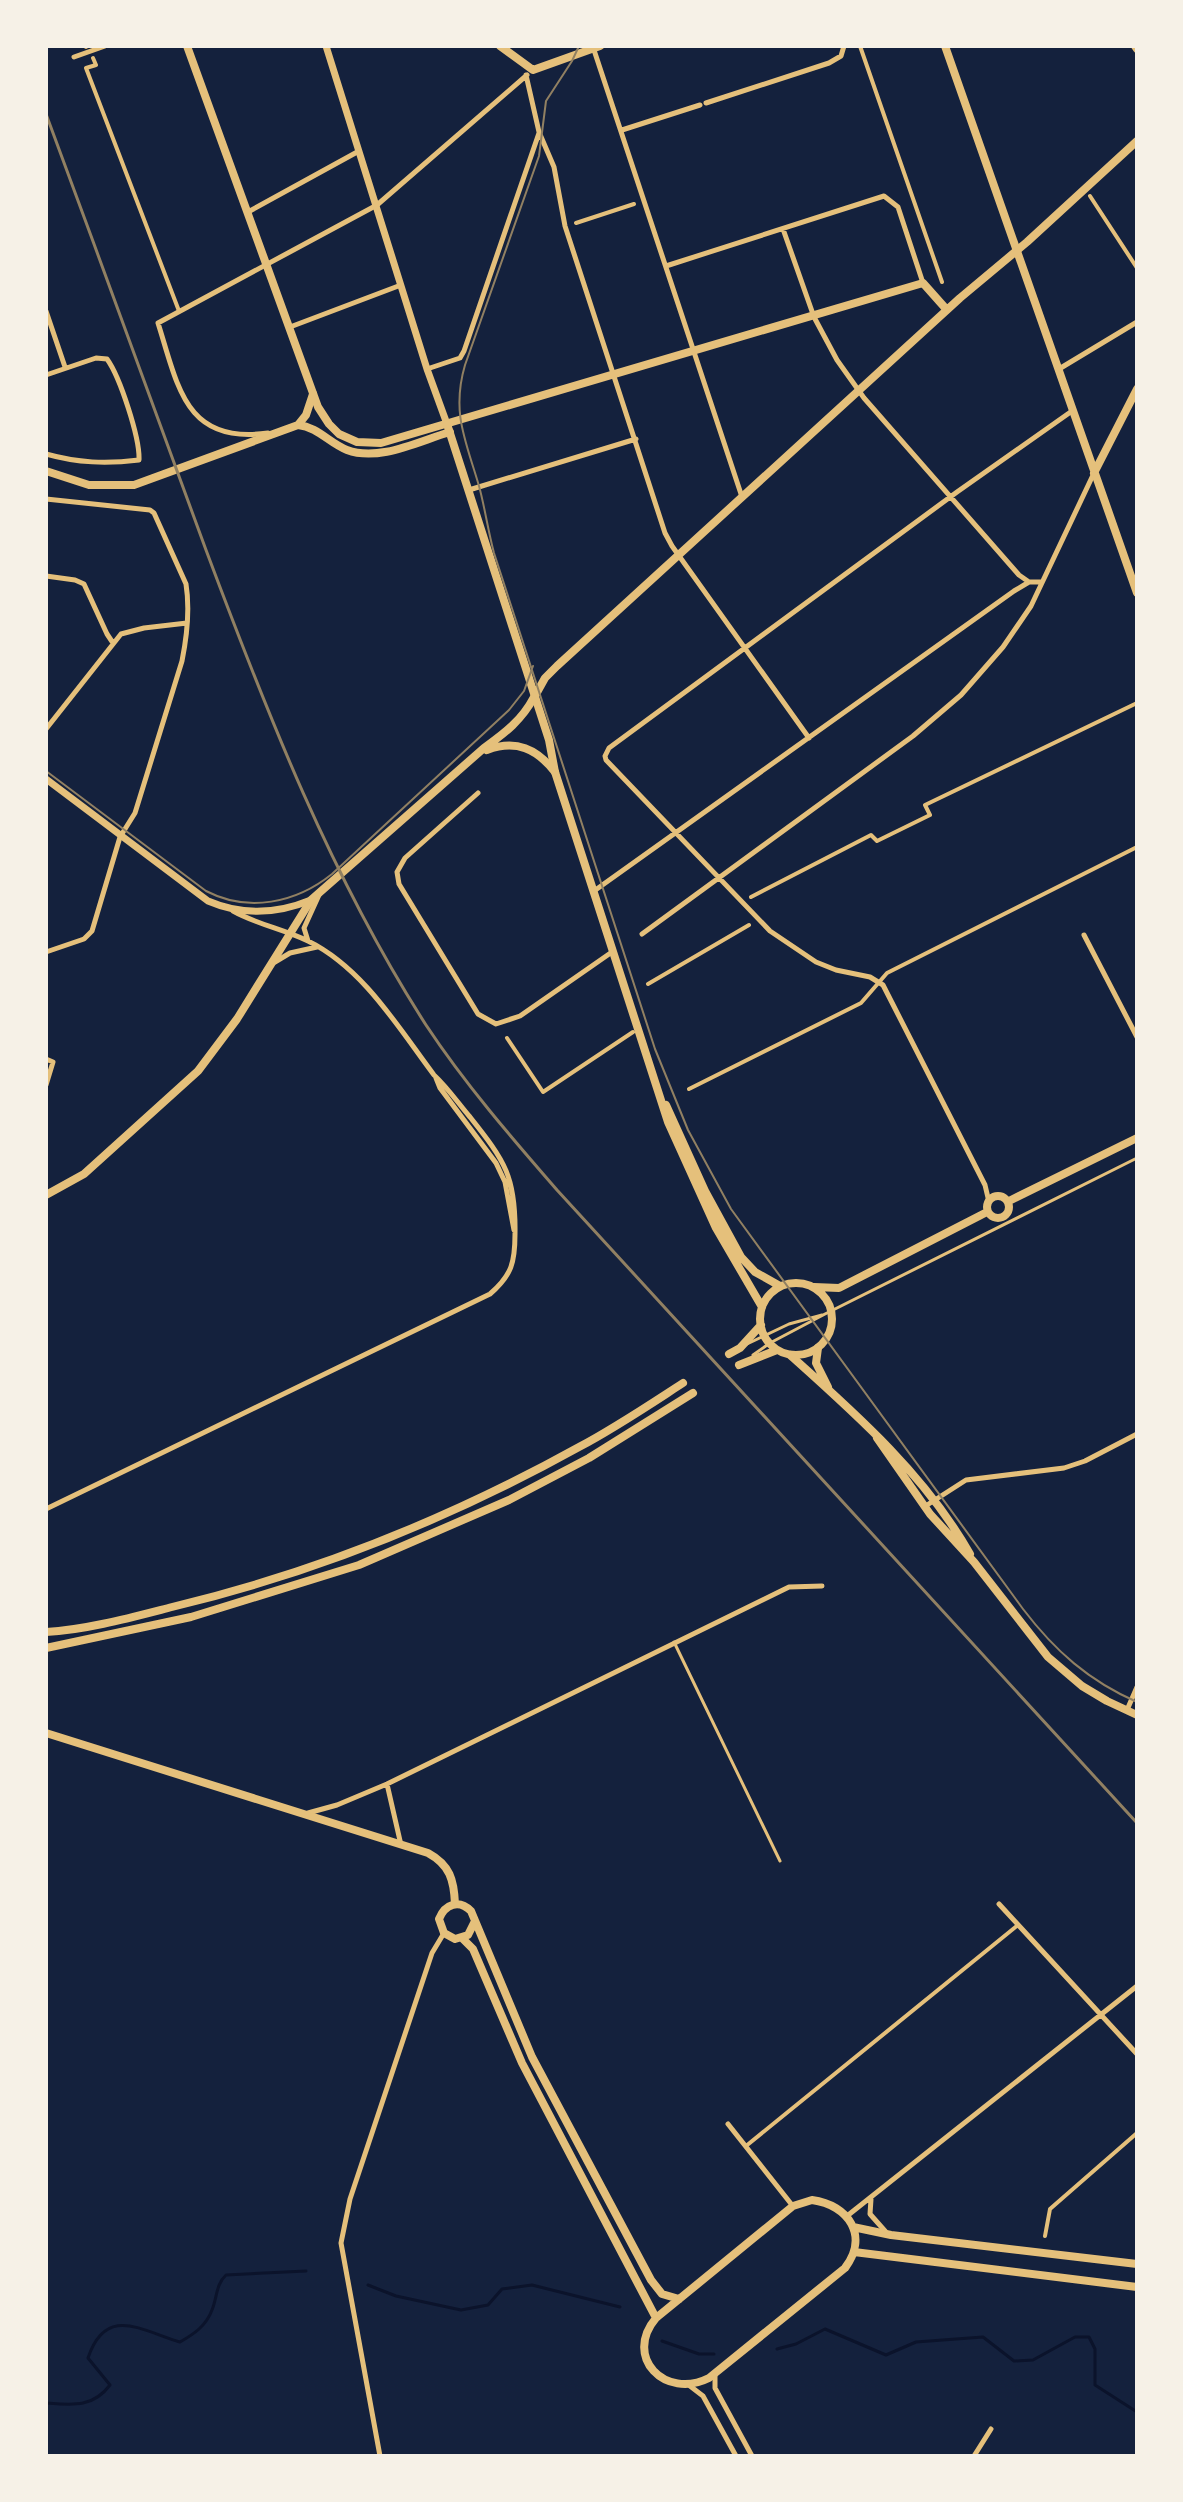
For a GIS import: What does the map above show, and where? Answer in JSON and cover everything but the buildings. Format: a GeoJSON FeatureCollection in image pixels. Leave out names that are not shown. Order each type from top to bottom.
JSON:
{"type":"FeatureCollection","features":[{"type":"Feature","properties":{"kind":"main road"},"geometry":{"type":"LineString","coordinates":[[187,46],[318,407],[334,429],[357,442],[381,443],[448,428]]}},
{"type":"Feature","properties":{"kind":"main road"},"geometry":{"type":"LineString","coordinates":[[500,46],[530,73],[595,47]]}},
{"type":"Feature","properties":{"kind":"main road"},"geometry":{"type":"LineString","coordinates":[[945,46],[1137,593]]}},
{"type":"Feature","properties":{"kind":"main road"},"geometry":{"type":"LineString","coordinates":[[46,1195],[84,1174],[198,1071],[237,1019],[315,897],[473,758],[511,729],[524,715],[552,671],[947,310],[1136,144]]}},
{"type":"Feature","properties":{"kind":"main road"},"geometry":{"type":"LineString","coordinates":[[298,425],[313,428],[341,447],[364,453],[389,450],[614,375],[923,283],[947,310]]}},
{"type":"Feature","properties":{"kind":"main road"},"geometry":{"type":"LineString","coordinates":[[1094,473],[1137,389]]}},
{"type":"Feature","properties":{"kind":"main road"},"geometry":{"type":"LineString","coordinates":[[46,471],[89,485],[134,485],[298,425],[306,415],[313,394]]}},
{"type":"Feature","properties":{"kind":"main road"},"geometry":{"type":"LineString","coordinates":[[448,428],[668,1122],[694,1184],[729,1254],[762,1307]]}},
{"type":"Feature","properties":{"kind":"main road"},"geometry":{"type":"LineString","coordinates":[[473,758],[500,746],[523,747],[539,754],[555,772]]}},
{"type":"Feature","properties":{"kind":"main road"},"geometry":{"type":"LineString","coordinates":[[659,1090],[705,1191],[741,1257],[755,1272],[780,1286]]}},
{"type":"Feature","properties":{"kind":"main road"},"geometry":{"type":"LineString","coordinates":[[1009,1201],[1137,1138]]}},
{"type":"Feature","properties":{"kind":"main road"},"geometry":{"type":"LineString","coordinates":[[987,1212],[989,1202],[1002,1197],[1009,1201]]}},
{"type":"Feature","properties":{"kind":"main road"},"geometry":{"type":"LineString","coordinates":[[987,1212],[995,1217],[1002,1216],[1009,1208],[1009,1201]]}},
{"type":"Feature","properties":{"kind":"main road"},"geometry":{"type":"LineString","coordinates":[[974,1562],[933,1500],[903,1463],[790,1355],[770,1343],[761,1325],[762,1307],[780,1286],[798,1283],[839,1288],[987,1212]]}},
{"type":"Feature","properties":{"kind":"main road"},"geometry":{"type":"LineString","coordinates":[[814,1287],[829,1311]]}},
{"type":"Feature","properties":{"kind":"main road"},"geometry":{"type":"LineString","coordinates":[[833,1394],[817,1369],[816,1357],[818,1348],[830,1332],[829,1311],[839,1288]]}},
{"type":"Feature","properties":{"kind":"main road"},"geometry":{"type":"LineString","coordinates":[[729,1354],[740,1348],[761,1325]]}},
{"type":"Feature","properties":{"kind":"main road"},"geometry":{"type":"LineString","coordinates":[[739,1365],[770,1343]]}},
{"type":"Feature","properties":{"kind":"main road"},"geometry":{"type":"LineString","coordinates":[[790,1355],[818,1348]]}},
{"type":"Feature","properties":{"kind":"main road"},"geometry":{"type":"LineString","coordinates":[[48,1632],[219,1595],[367,1547],[503,1488],[583,1445],[683,1383]]}},
{"type":"Feature","properties":{"kind":"main road"},"geometry":{"type":"LineString","coordinates":[[46,1647],[206,1613],[372,1560],[536,1487],[601,1451],[693,1393]]}},
{"type":"Feature","properties":{"kind":"main road"},"geometry":{"type":"LineString","coordinates":[[877,1438],[924,1507],[974,1562],[1048,1657],[1082,1686],[1137,1715]]}},
{"type":"Feature","properties":{"kind":"main road"},"geometry":{"type":"LineString","coordinates":[[46,1733],[428,1853],[444,1863],[454,1884],[455,1904]]}},
{"type":"Feature","properties":{"kind":"main road"},"geometry":{"type":"LineString","coordinates":[[474,1923],[471,1931],[455,1939],[444,1933],[440,1926],[442,1911],[455,1904],[467,1907],[474,1923],[532,2057],[651,2280],[662,2294],[679,2299]]}},
{"type":"Feature","properties":{"kind":"main road"},"geometry":{"type":"LineString","coordinates":[[462,1938],[473,1949],[522,2063],[656,2318]]}},
{"type":"Feature","properties":{"kind":"main road"},"geometry":{"type":"LineString","coordinates":[[812,2200],[822,2201],[847,2216],[853,2227],[854,2252],[840,2273],[716,2373],[690,2385],[667,2382],[650,2366],[645,2351],[645,2334],[656,2318],[793,2206],[812,2200]]}},
{"type":"Feature","properties":{"kind":"main road"},"geometry":{"type":"LineString","coordinates":[[853,2227],[1137,2264]]}},
{"type":"Feature","properties":{"kind":"main road"},"geometry":{"type":"LineString","coordinates":[[854,2252],[1137,2287]]}},
{"type":"Feature","properties":{"kind":"street"},"geometry":{"type":"LineString","coordinates":[[74,57],[105,46]]}},
{"type":"Feature","properties":{"kind":"street"},"geometry":{"type":"LineString","coordinates":[[326,46],[448,428]]}},
{"type":"Feature","properties":{"kind":"street"},"geometry":{"type":"LineString","coordinates":[[860,46],[942,282]]}},
{"type":"Feature","properties":{"kind":"street"},"geometry":{"type":"LineString","coordinates":[[595,47],[742,498]]}},
{"type":"Feature","properties":{"kind":"street"},"geometry":{"type":"LineString","coordinates":[[622,130],[829,63],[841,56],[844,47]]}},
{"type":"Feature","properties":{"kind":"street"},"geometry":{"type":"LineString","coordinates":[[93,58],[96,65],[86,68],[179,313]]}},
{"type":"Feature","properties":{"kind":"street"},"geometry":{"type":"LineString","coordinates":[[530,73],[539,132],[554,167],[563,219],[665,533],[809,738]]}},
{"type":"Feature","properties":{"kind":"street"},"geometry":{"type":"LineString","coordinates":[[284,431],[234,434],[215,430],[204,423],[194,414],[180,390],[158,323],[193,308],[207,295],[377,205],[530,73]]}},
{"type":"Feature","properties":{"kind":"street"},"geometry":{"type":"LineString","coordinates":[[427,369],[460,358],[464,351],[539,132]]}},
{"type":"Feature","properties":{"kind":"street"},"geometry":{"type":"LineString","coordinates":[[248,212],[359,151]]}},
{"type":"Feature","properties":{"kind":"street"},"geometry":{"type":"LineString","coordinates":[[1090,196],[1137,268]]}},
{"type":"Feature","properties":{"kind":"street"},"geometry":{"type":"LineString","coordinates":[[666,266],[880,197],[892,200],[898,207],[923,283]]}},
{"type":"Feature","properties":{"kind":"street"},"geometry":{"type":"LineString","coordinates":[[576,223],[634,204]]}},
{"type":"Feature","properties":{"kind":"street"},"geometry":{"type":"LineString","coordinates":[[783,229],[814,317],[828,345],[860,392],[1019,575],[1029,582],[1042,582]]}},
{"type":"Feature","properties":{"kind":"street"},"geometry":{"type":"LineString","coordinates":[[289,328],[401,285]]}},
{"type":"Feature","properties":{"kind":"street"},"geometry":{"type":"LineString","coordinates":[[46,311],[65,367]]}},
{"type":"Feature","properties":{"kind":"street"},"geometry":{"type":"LineString","coordinates":[[1059,369],[1137,322]]}},
{"type":"Feature","properties":{"kind":"street"},"geometry":{"type":"LineString","coordinates":[[46,375],[96,358],[107,359],[133,422],[139,460],[109,464],[72,462],[46,454]]}},
{"type":"Feature","properties":{"kind":"street"},"geometry":{"type":"LineString","coordinates":[[989,1202],[986,1188],[895,1007],[879,982],[836,970],[793,949],[756,918],[606,760],[605,752],[950,497],[1073,411]]}},
{"type":"Feature","properties":{"kind":"street"},"geometry":{"type":"LineString","coordinates":[[469,490],[636,439]]}},
{"type":"Feature","properties":{"kind":"street"},"geometry":{"type":"LineString","coordinates":[[642,934],[942,713],[1003,647],[1031,606],[1094,473]]}},
{"type":"Feature","properties":{"kind":"street"},"geometry":{"type":"LineString","coordinates":[[46,499],[150,510],[154,513],[186,584],[187,623],[182,661],[156,747],[135,813],[120,837],[92,931],[84,939],[46,952]]}},
{"type":"Feature","properties":{"kind":"street"},"geometry":{"type":"LineString","coordinates":[[46,576],[84,584],[113,643]]}},
{"type":"Feature","properties":{"kind":"street"},"geometry":{"type":"LineString","coordinates":[[593,892],[1029,582]]}},
{"type":"Feature","properties":{"kind":"street"},"geometry":{"type":"LineString","coordinates":[[46,729],[124,633],[187,623]]}},
{"type":"Feature","properties":{"kind":"street"},"geometry":{"type":"LineString","coordinates":[[751,897],[871,835],[877,841],[930,815],[925,805],[1137,703]]}},
{"type":"Feature","properties":{"kind":"street"},"geometry":{"type":"LineString","coordinates":[[46,779],[198,895],[309,941],[344,964],[369,990],[434,1075],[440,1088],[496,1163],[505,1182],[515,1234],[512,1267],[505,1282],[490,1294],[46,1509]]}},
{"type":"Feature","properties":{"kind":"street"},"geometry":{"type":"LineString","coordinates":[[478,793],[405,858],[397,872],[399,884],[478,1014],[496,1024],[520,1016],[613,951]]}},
{"type":"Feature","properties":{"kind":"street"},"geometry":{"type":"LineString","coordinates":[[689,1089],[861,1003],[887,973],[1137,847]]}},
{"type":"Feature","properties":{"kind":"street"},"geometry":{"type":"LineString","coordinates":[[228,908],[254,912],[284,910],[315,897]]}},
{"type":"Feature","properties":{"kind":"street"},"geometry":{"type":"LineString","coordinates":[[309,941],[304,928],[315,897]]}},
{"type":"Feature","properties":{"kind":"street"},"geometry":{"type":"LineString","coordinates":[[648,984],[749,925]]}},
{"type":"Feature","properties":{"kind":"street"},"geometry":{"type":"LineString","coordinates":[[1084,935],[1137,1037]]}},
{"type":"Feature","properties":{"kind":"street"},"geometry":{"type":"LineString","coordinates":[[265,972],[290,953],[318,947]]}},
{"type":"Feature","properties":{"kind":"street"},"geometry":{"type":"LineString","coordinates":[[507,1038],[543,1092],[633,1032]]}},
{"type":"Feature","properties":{"kind":"street"},"geometry":{"type":"LineString","coordinates":[[46,1059],[53,1062],[46,1085]]}},
{"type":"Feature","properties":{"kind":"street"},"geometry":{"type":"LineString","coordinates":[[924,1507],[966,1480],[1075,1465],[1137,1434]]}},
{"type":"Feature","properties":{"kind":"street"},"geometry":{"type":"LineString","coordinates":[[303,1814],[337,1805],[387,1784],[789,1587],[822,1586]]}},
{"type":"Feature","properties":{"kind":"street"},"geometry":{"type":"LineString","coordinates":[[1127,1710],[1137,1687]]}},
{"type":"Feature","properties":{"kind":"street"},"geometry":{"type":"LineString","coordinates":[[387,1784],[401,1845]]}},
{"type":"Feature","properties":{"kind":"street"},"geometry":{"type":"LineString","coordinates":[[999,1904],[1137,2054]]}},
{"type":"Feature","properties":{"kind":"street"},"geometry":{"type":"LineString","coordinates":[[746,2146],[1018,1925]]}},
{"type":"Feature","properties":{"kind":"street"},"geometry":{"type":"LineString","coordinates":[[380,2456],[341,2243],[350,2199],[427,1967],[436,1943],[444,1933]]}},
{"type":"Feature","properties":{"kind":"street"},"geometry":{"type":"LineString","coordinates":[[847,2216],[1137,1986]]}},
{"type":"Feature","properties":{"kind":"street"},"geometry":{"type":"LineString","coordinates":[[728,2124],[793,2206]]}},
{"type":"Feature","properties":{"kind":"street"},"geometry":{"type":"LineString","coordinates":[[1045,2236],[1050,2209],[1137,2133]]}},
{"type":"Feature","properties":{"kind":"street"},"geometry":{"type":"LineString","coordinates":[[871,2198],[870,2214],[874,2222],[889,2234]]}},
{"type":"Feature","properties":{"kind":"street"},"geometry":{"type":"LineString","coordinates":[[716,2373],[715,2388],[752,2456]]}},
{"type":"Feature","properties":{"kind":"street"},"geometry":{"type":"LineString","coordinates":[[690,2385],[703,2396],[736,2456]]}},
{"type":"Feature","properties":{"kind":"street"},"geometry":{"type":"LineString","coordinates":[[974,2456],[991,2429]]}},
{"type":"Feature","properties":{"kind":"lane"},"geometry":{"type":"LineString","coordinates":[[740,1348],[770,1343],[1137,1158]]}},
{"type":"Feature","properties":{"kind":"lane"},"geometry":{"type":"LineString","coordinates":[[770,1343],[797,1321],[829,1311]]}},
{"type":"Feature","properties":{"kind":"lane"},"geometry":{"type":"LineString","coordinates":[[674,1642],[780,1861]]}},
{"type":"Feature","properties":{"kind":"waterway"},"geometry":{"type":"LineString","coordinates":[[46,2403],[89,2401],[110,2385],[88,2358],[104,2331],[114,2326],[126,2326],[180,2342],[195,2333],[206,2321],[226,2275],[306,2271]]}},
{"type":"Feature","properties":{"kind":"waterway"},"geometry":{"type":"LineString","coordinates":[[368,2285],[396,2296],[461,2310],[488,2305],[502,2289],[532,2285],[620,2307]]}},
{"type":"Feature","properties":{"kind":"waterway"},"geometry":{"type":"LineString","coordinates":[[777,2349],[796,2344],[825,2329],[886,2355],[916,2342],[983,2337],[1014,2361],[1033,2360],[1075,2337],[1089,2337],[1095,2349],[1095,2385],[1137,2412]]}},
{"type":"Feature","properties":{"kind":"waterway"},"geometry":{"type":"LineString","coordinates":[[662,2341],[699,2354],[714,2354]]}},
{"type":"Feature","properties":{"kind":"tram line"},"geometry":{"type":"LineString","coordinates":[[579,46],[546,101],[539,156],[465,365],[459,398],[460,413],[494,553],[655,1049],[688,1130],[731,1209],[1023,1609],[1074,1663],[1103,1685],[1137,1702]]}},
{"type":"Feature","properties":{"kind":"tram line"},"geometry":{"type":"LineString","coordinates":[[46,771],[206,891],[238,902],[271,902],[303,892],[332,874],[509,710],[524,691],[533,666]]}},
{"type":"Feature","properties":{"kind":"railway"},"geometry":{"type":"LineString","coordinates":[[46,114],[206,550],[277,733],[360,911],[426,1025],[472,1089],[557,1190],[1137,1823]]}}]}
